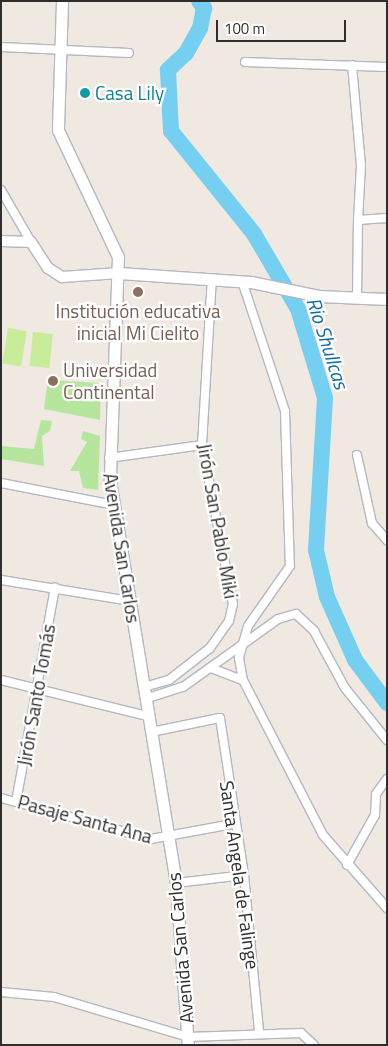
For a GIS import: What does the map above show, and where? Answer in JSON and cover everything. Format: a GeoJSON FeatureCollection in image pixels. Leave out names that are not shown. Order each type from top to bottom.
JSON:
{"type":"FeatureCollection","features":[{"type":"Feature","properties":{"kind":"main road","name":"Avenida San Carlos"},"geometry":{"type":"LineString","coordinates":[[62,1],[58,130],[113,240],[119,273],[109,458],[114,506],[176,883],[188,1041]]}},
{"type":"Feature","properties":{"kind":"main road"},"geometry":{"type":"LineString","coordinates":[[119,273],[246,281],[319,296],[357,300],[387,299]]}},
{"type":"Feature","properties":{"kind":"street"},"geometry":{"type":"LineString","coordinates":[[1,47],[129,53]]}},
{"type":"Feature","properties":{"kind":"street"},"geometry":{"type":"LineString","coordinates":[[245,62],[387,67]]}},
{"type":"Feature","properties":{"kind":"street"},"geometry":{"type":"LineString","coordinates":[[352,65],[361,166],[357,300]]}},
{"type":"Feature","properties":{"kind":"street"},"geometry":{"type":"LineString","coordinates":[[1,190],[48,268],[62,277],[119,273]]}},
{"type":"Feature","properties":{"kind":"street"},"geometry":{"type":"LineString","coordinates":[[358,220],[387,218]]}},
{"type":"Feature","properties":{"kind":"street"},"geometry":{"type":"LineString","coordinates":[[1,241],[31,242]]}},
{"type":"Feature","properties":{"kind":"street","name":"Jirón San Pablo Miki"},"geometry":{"type":"LineString","coordinates":[[144,693],[169,680],[210,648],[229,621],[233,604],[202,445],[212,279]]}},
{"type":"Feature","properties":{"kind":"street"},"geometry":{"type":"LineString","coordinates":[[246,281],[285,411],[290,566],[282,582],[259,604],[239,658],[242,680],[308,811],[348,865],[387,908]]}},
{"type":"Feature","properties":{"kind":"street"},"geometry":{"type":"LineString","coordinates":[[109,458],[202,445]]}},
{"type":"Feature","properties":{"kind":"street"},"geometry":{"type":"LineString","coordinates":[[357,454],[372,523],[387,540]]}},
{"type":"Feature","properties":{"kind":"street"},"geometry":{"type":"LineString","coordinates":[[1,484],[114,506]]}},
{"type":"Feature","properties":{"kind":"street"},"geometry":{"type":"LineString","coordinates":[[1,580],[130,600]]}},
{"type":"Feature","properties":{"kind":"street","name":"Jirón Santo Tomás"},"geometry":{"type":"LineString","coordinates":[[16,802],[55,588]]}},
{"type":"Feature","properties":{"kind":"street"},"geometry":{"type":"LineString","coordinates":[[144,693],[174,692],[211,668],[278,619],[296,614],[314,631],[345,688],[387,740]]}},
{"type":"Feature","properties":{"kind":"street"},"geometry":{"type":"LineString","coordinates":[[211,668],[242,680]]}},
{"type":"Feature","properties":{"kind":"street"},"geometry":{"type":"LineString","coordinates":[[1,680],[148,716]]}},
{"type":"Feature","properties":{"kind":"street","name":"Santa Angela de Falinge"},"geometry":{"type":"LineString","coordinates":[[151,732],[220,718],[233,824],[244,874],[260,1032]]}},
{"type":"Feature","properties":{"kind":"street"},"geometry":{"type":"LineString","coordinates":[[348,865],[375,815],[376,794],[387,779]]}},
{"type":"Feature","properties":{"kind":"street","name":"Pasaje Santa Ana"},"geometry":{"type":"LineString","coordinates":[[1,798],[151,839],[168,838],[233,824]]}},
{"type":"Feature","properties":{"kind":"street"},"geometry":{"type":"LineString","coordinates":[[176,883],[244,874]]}},
{"type":"Feature","properties":{"kind":"street"},"geometry":{"type":"LineString","coordinates":[[1,992],[54,997],[188,1041],[260,1032],[301,1033],[314,1043]]}},
{"type":"Feature","properties":{"kind":"green space"},"geometry":{"type":"Polygon","coordinates":[[[8,328],[27,331],[21,367],[2,364],[8,328]]]}},
{"type":"Feature","properties":{"kind":"green space"},"geometry":{"type":"Polygon","coordinates":[[[33,332],[53,334],[49,368],[29,366],[33,332]]]}},
{"type":"Feature","properties":{"kind":"green space"},"geometry":{"type":"Polygon","coordinates":[[[48,380],[101,383],[100,420],[44,409],[48,380]]]}},
{"type":"Feature","properties":{"kind":"green space"},"geometry":{"type":"Polygon","coordinates":[[[41,420],[52,421],[50,431],[42,436],[44,466],[1,459],[1,446],[34,449],[41,420]]]}},
{"type":"Feature","properties":{"kind":"green space"},"geometry":{"type":"Polygon","coordinates":[[[83,431],[100,436],[98,490],[83,488],[79,471],[70,471],[87,442],[81,439],[83,431]]]}},
{"type":"Feature","properties":{"kind":"waterway","name":"Rio Shullcas"},"geometry":{"type":"LineString","coordinates":[[199,1],[204,8],[200,28],[186,53],[168,70],[171,131],[254,234],[298,309],[325,398],[316,550],[327,597],[355,660],[387,703]]}},
{"type":"Feature","properties":{"kind":"place","name":"Casa Lily"},"geometry":{"type":"Point","coordinates":[85,93]}},
{"type":"Feature","properties":{"kind":"place","name":"Institución educativa inicial Mi Cielito"},"geometry":{"type":"Point","coordinates":[138,292]}},
{"type":"Feature","properties":{"kind":"place","name":"Universidad Continental"},"geometry":{"type":"Point","coordinates":[53,381]}}]}
